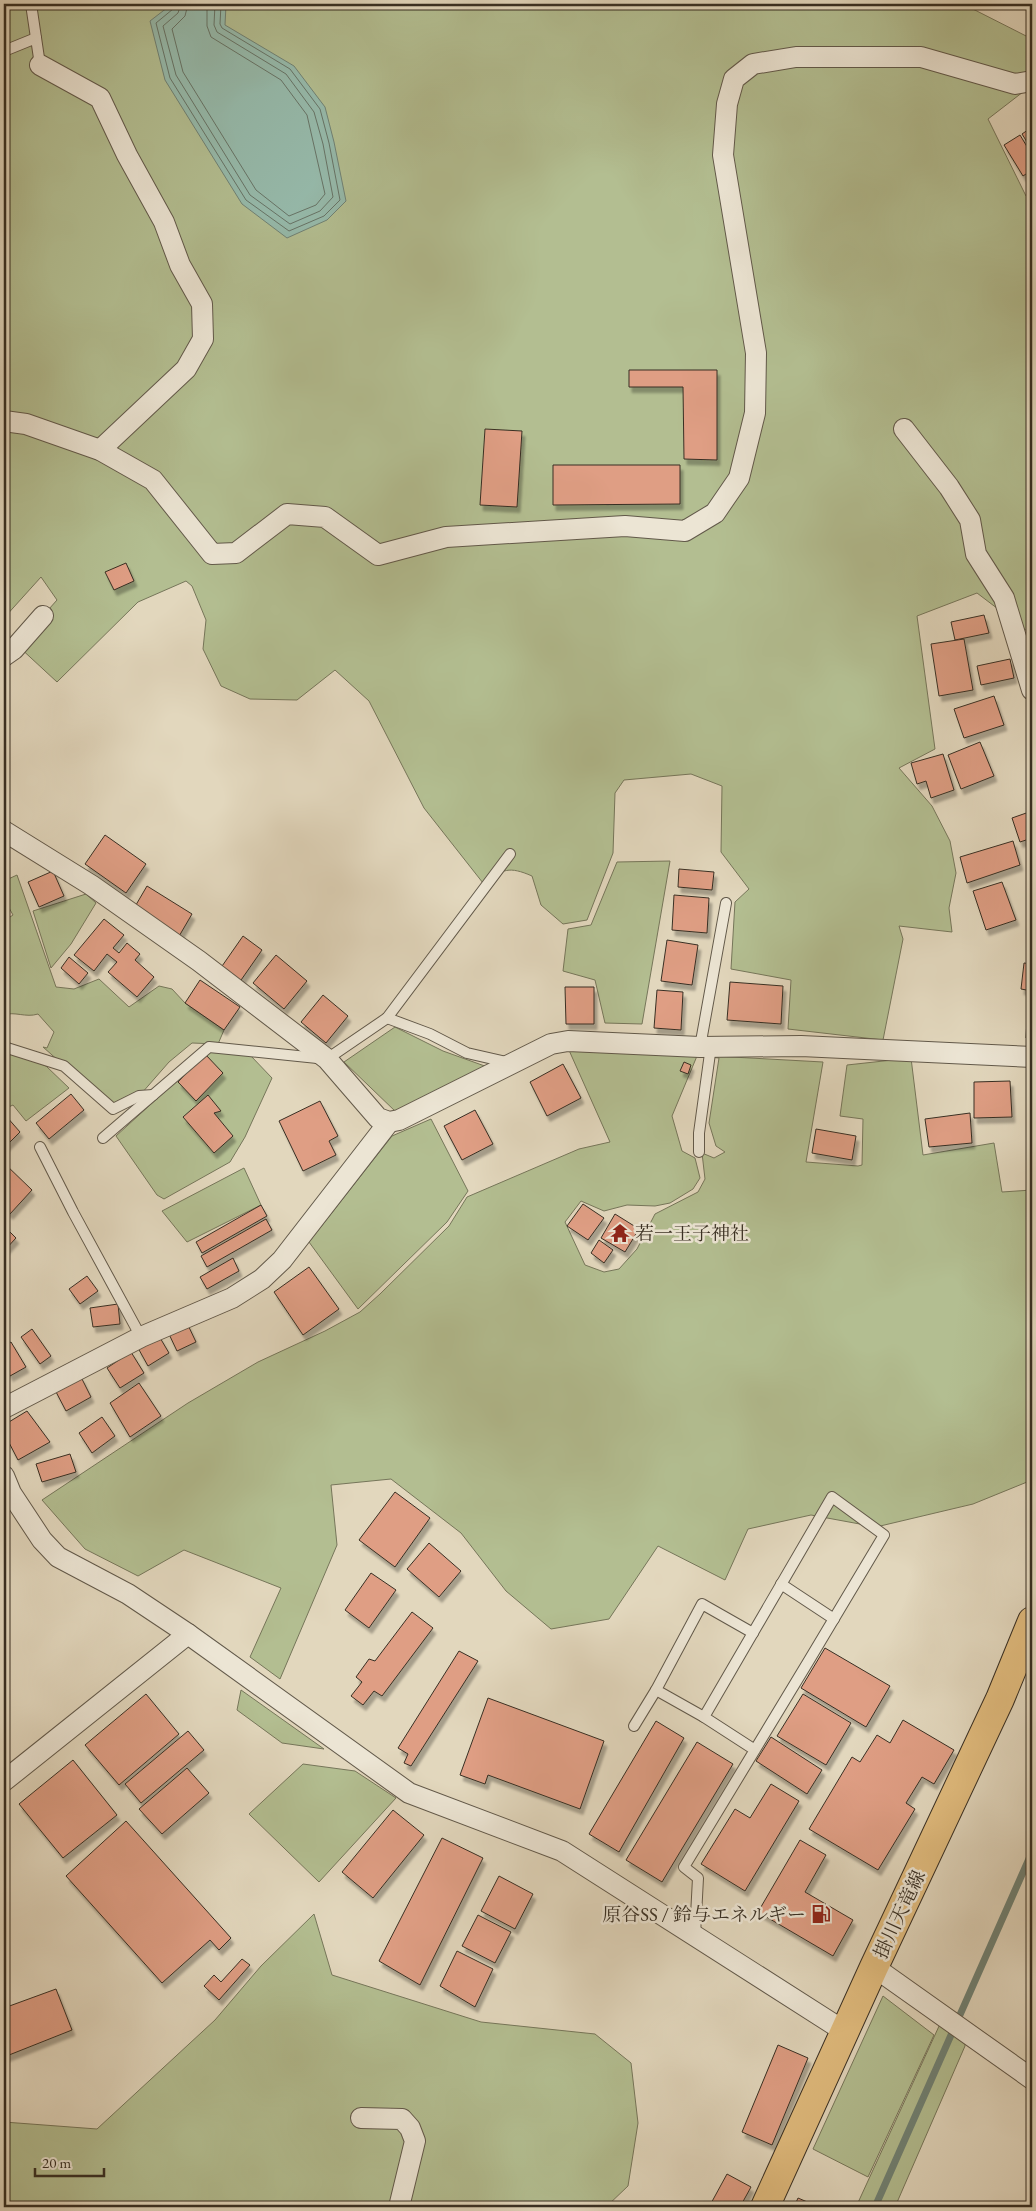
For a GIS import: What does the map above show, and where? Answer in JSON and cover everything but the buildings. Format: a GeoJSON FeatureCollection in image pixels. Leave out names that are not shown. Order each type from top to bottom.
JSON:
{"type":"FeatureCollection","features":[{"type":"Feature","properties":{"kind":"main road","name":"掛川天竜線"},"geometry":{"type":"LineString","coordinates":[[765,2207],[874,1967],[1000,1699],[1032,1621]]}},
{"type":"Feature","properties":{"kind":"street"},"geometry":{"type":"LineString","coordinates":[[4,421],[26,424],[100,450],[153,480],[212,554],[236,553],[287,514],[325,517],[378,556],[446,537],[625,526],[685,531],[715,513],[739,478],[755,413],[756,353],[723,155],[727,104],[734,79],[753,64],[796,57],[921,57],[1015,84],[1032,80]]}},
{"type":"Feature","properties":{"kind":"street"},"geometry":{"type":"LineString","coordinates":[[40,65],[100,98],[127,155],[164,222],[180,265],[202,304],[203,339],[186,369],[100,450]]}},
{"type":"Feature","properties":{"kind":"street"},"geometry":{"type":"LineString","coordinates":[[904,429],[949,487],[970,520],[976,554],[1004,598],[1032,690]]}},
{"type":"Feature","properties":{"kind":"street"},"geometry":{"type":"LineString","coordinates":[[4,656],[14,648],[43,616]]}},
{"type":"Feature","properties":{"kind":"street"},"geometry":{"type":"LineString","coordinates":[[4,831],[91,885],[199,961],[327,1060],[378,1118],[389,1122],[399,1120],[551,1044],[568,1041],[705,1046],[801,1046],[1032,1057]]}},
{"type":"Feature","properties":{"kind":"street"},"geometry":{"type":"LineString","coordinates":[[4,1408],[141,1337],[232,1298],[262,1279],[282,1260],[389,1122]]}},
{"type":"Feature","properties":{"kind":"street"},"geometry":{"type":"LineString","coordinates":[[6,1489],[42,1540],[58,1556],[128,1594],[188,1634],[409,1793],[562,1851],[833,2024],[846,2030]]}},
{"type":"Feature","properties":{"kind":"street"},"geometry":{"type":"LineString","coordinates":[[4,1781],[188,1634]]}},
{"type":"Feature","properties":{"kind":"street"},"geometry":{"type":"LineString","coordinates":[[874,1967],[1032,2079]]}},
{"type":"Feature","properties":{"kind":"street"},"geometry":{"type":"LineString","coordinates":[[360,2118],[402,2119],[410,2128],[415,2142],[399,2207]]}},
{"type":"Feature","properties":{"kind":"lane"},"geometry":{"type":"LineString","coordinates":[[31,4],[40,65]]}},
{"type":"Feature","properties":{"kind":"lane"},"geometry":{"type":"LineString","coordinates":[[4,51],[36,38]]}},
{"type":"Feature","properties":{"kind":"lane"},"geometry":{"type":"LineString","coordinates":[[103,1138],[209,1047],[327,1060],[387,1018],[510,854]]}},
{"type":"Feature","properties":{"kind":"lane"},"geometry":{"type":"LineString","coordinates":[[699,1152],[705,1046],[726,903]]}},
{"type":"Feature","properties":{"kind":"lane"},"geometry":{"type":"LineString","coordinates":[[387,1018],[430,1034],[467,1053],[511,1064]]}},
{"type":"Feature","properties":{"kind":"lane"},"geometry":{"type":"LineString","coordinates":[[4,1047],[64,1066],[112,1109],[139,1096],[153,1095]]}},
{"type":"Feature","properties":{"kind":"lane"},"geometry":{"type":"LineString","coordinates":[[40,1147],[72,1212],[141,1337]]}},
{"type":"Feature","properties":{"kind":"lane"},"geometry":{"type":"LineString","coordinates":[[695,1935],[698,1878],[684,1867],[884,1535],[832,1498],[704,1717]]}},
{"type":"Feature","properties":{"kind":"lane"},"geometry":{"type":"LineString","coordinates":[[782,1584],[834,1619]]}},
{"type":"Feature","properties":{"kind":"lane"},"geometry":{"type":"LineString","coordinates":[[634,1726],[656,1690],[702,1604],[753,1633]]}},
{"type":"Feature","properties":{"kind":"lane"},"geometry":{"type":"LineString","coordinates":[[656,1690],[704,1717],[755,1750]]}},
{"type":"Feature","properties":{"kind":"shaded area"},"geometry":{"type":"Polygon","coordinates":[[[4,4],[963,4],[1032,39],[1032,85],[988,119],[1026,196],[1032,192],[1032,650],[1027,631],[977,593],[917,616],[935,749],[899,768],[932,806],[950,841],[956,873],[949,908],[952,932],[899,926],[903,939],[883,1040],[788,1029],[791,980],[731,969],[735,902],[749,889],[721,852],[722,786],[691,774],[624,780],[615,793],[613,853],[587,920],[563,924],[541,905],[532,876],[506,870],[483,883],[424,808],[369,701],[335,670],[297,700],[250,699],[221,686],[203,649],[206,620],[192,586],[186,581],[138,602],[57,682],[17,645],[57,600],[41,577],[4,618],[4,4]]]}},
{"type":"Feature","properties":{"kind":"shaded area"},"geometry":{"type":"Polygon","coordinates":[[[670,861],[642,1024],[605,1023],[595,980],[563,971],[568,929],[591,925],[617,862],[670,861]]]}},
{"type":"Feature","properties":{"kind":"shaded area"},"geometry":{"type":"Polygon","coordinates":[[[17,875],[56,987],[74,989],[99,979],[129,1007],[159,986],[172,989],[185,1003],[224,1030],[218,1044],[192,1043],[169,1062],[134,1102],[113,1109],[43,1047],[47,1048],[54,1032],[38,1014],[4,1015],[4,921],[13,915],[4,899],[4,881],[17,875]]]}},
{"type":"Feature","properties":{"kind":"shaded area"},"geometry":{"type":"Polygon","coordinates":[[[86,894],[96,903],[71,944],[51,968],[33,911],[86,894]]]}},
{"type":"Feature","properties":{"kind":"shaded area"},"geometry":{"type":"Polygon","coordinates":[[[395,1027],[443,1051],[493,1069],[396,1112],[344,1062],[395,1027]]]}},
{"type":"Feature","properties":{"kind":"shaded area"},"geometry":{"type":"Polygon","coordinates":[[[209,1047],[250,1055],[272,1078],[245,1137],[230,1162],[164,1199],[157,1195],[116,1136],[196,1063],[209,1047]]]}},
{"type":"Feature","properties":{"kind":"shaded area"},"geometry":{"type":"Polygon","coordinates":[[[568,1048],[823,1062],[806,1162],[858,1166],[862,1165],[863,1119],[840,1116],[847,1065],[911,1058],[923,1155],[994,1143],[1002,1192],[1032,1190],[1032,1480],[973,1504],[876,1527],[811,1515],[748,1529],[725,1580],[658,1546],[609,1619],[551,1629],[506,1591],[461,1533],[391,1479],[331,1485],[337,1545],[280,1679],[250,1657],[281,1588],[184,1550],[138,1576],[85,1549],[42,1500],[188,1403],[258,1362],[325,1331],[360,1312],[449,1226],[467,1197],[579,1149],[610,1142],[568,1048]],[[697,1056],[672,1116],[682,1151],[695,1158],[700,1178],[693,1189],[670,1203],[655,1206],[627,1205],[604,1211],[581,1201],[565,1222],[585,1265],[604,1272],[619,1269],[637,1249],[655,1214],[698,1192],[705,1179],[702,1153],[714,1158],[725,1152],[716,1146],[709,1123],[719,1058],[697,1056]]]}},
{"type":"Feature","properties":{"kind":"shaded area"},"geometry":{"type":"Polygon","coordinates":[[[4,1049],[46,1066],[69,1088],[26,1121],[13,1105],[4,1109],[4,1049]]]}},
{"type":"Feature","properties":{"kind":"shaded area"},"geometry":{"type":"Polygon","coordinates":[[[431,1119],[468,1191],[447,1222],[358,1309],[309,1242],[392,1136],[431,1119]]]}},
{"type":"Feature","properties":{"kind":"shaded area"},"geometry":{"type":"Polygon","coordinates":[[[244,1168],[261,1205],[187,1242],[162,1211],[244,1168]]]}},
{"type":"Feature","properties":{"kind":"shaded area"},"geometry":{"type":"Polygon","coordinates":[[[241,1690],[324,1749],[282,1743],[237,1710],[241,1690]]]}},
{"type":"Feature","properties":{"kind":"shaded area"},"geometry":{"type":"Polygon","coordinates":[[[303,1764],[355,1771],[396,1798],[319,1882],[249,1814],[303,1764]]]}},
{"type":"Feature","properties":{"kind":"shaded area"},"geometry":{"type":"Polygon","coordinates":[[[314,1914],[332,1975],[481,2022],[595,2034],[631,2063],[638,2123],[628,2186],[606,2207],[4,2207],[4,2122],[97,2129],[215,2020],[261,1966],[314,1914]]]}},
{"type":"Feature","properties":{"kind":"shaded area"},"geometry":{"type":"Polygon","coordinates":[[[883,1996],[934,2035],[868,2177],[813,2149],[883,1996]]]}},
{"type":"Feature","properties":{"kind":"shaded area"},"geometry":{"type":"Polygon","coordinates":[[[940,2024],[965,2040],[965,2046],[895,2207],[856,2207],[940,2024]]]}},
{"type":"Feature","properties":{"kind":"water"},"geometry":{"type":"Polygon","coordinates":[[[172,4],[226,5],[225,25],[294,66],[325,107],[346,201],[327,220],[287,238],[242,204],[165,80],[150,21],[172,4]]]}},
{"type":"Feature","properties":{"kind":"waterway"},"geometry":{"type":"LineString","coordinates":[[875,2207],[1032,1852]]}},
{"type":"Feature","properties":{"kind":"place","name":"若一王子神社"},"geometry":{"type":"Point","coordinates":[620,1233]}},
{"type":"Feature","properties":{"kind":"place","name":"原谷SS / 鈴与エネルギー"},"geometry":{"type":"Point","coordinates":[821,1914]}}]}
